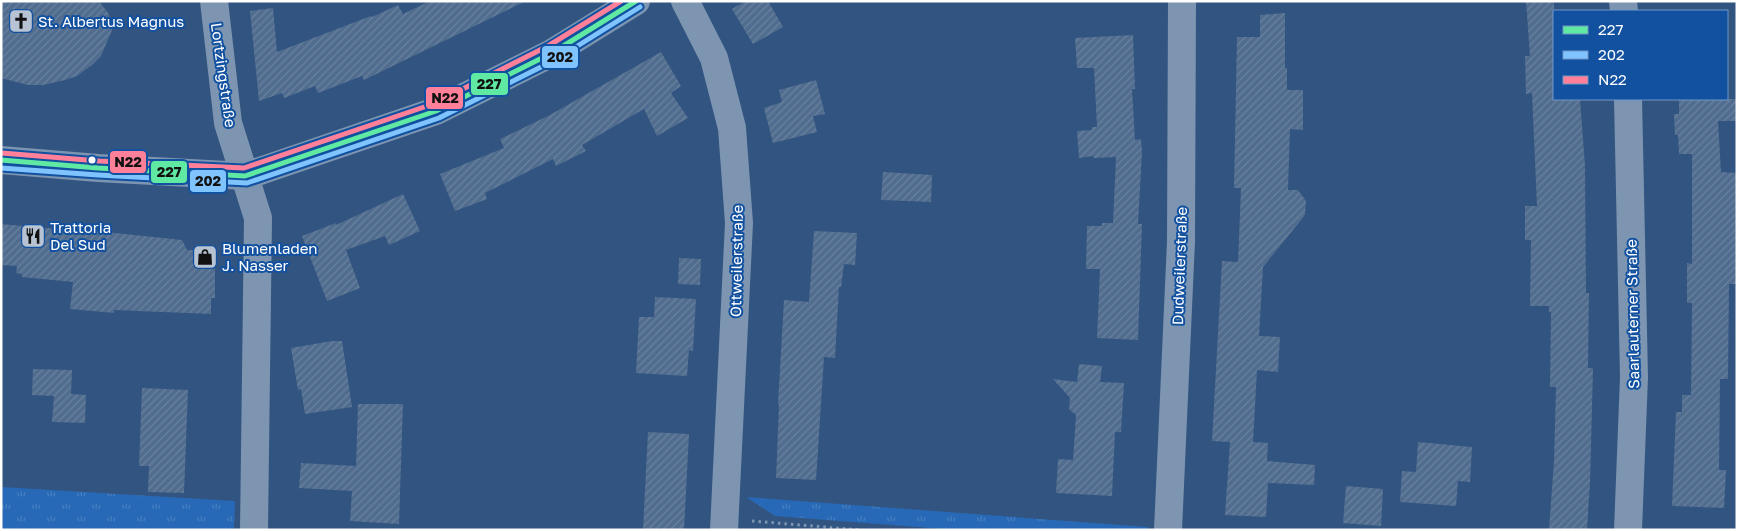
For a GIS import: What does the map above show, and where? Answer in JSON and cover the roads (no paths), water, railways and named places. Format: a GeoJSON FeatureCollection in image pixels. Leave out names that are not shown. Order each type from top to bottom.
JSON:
{"type":"FeatureCollection","features":[{"type":"Feature","properties":{"kind":"street","name":"Lortzingstraße"},"geometry":{"type":"LineString","coordinates":[[214,1],[228,123],[258,218],[254,530]]}},
{"type":"Feature","properties":{"kind":"street"},"geometry":{"type":"LineString","coordinates":[[1,160],[98,168],[245,176],[436,111],[552,53],[636,1]]}},
{"type":"Feature","properties":{"kind":"street","name":"Ottweilerstraße"},"geometry":{"type":"LineString","coordinates":[[685,1],[714,58],[732,128],[739,223],[724,524]]}},
{"type":"Feature","properties":{"kind":"street","name":"Dudweilerstraße"},"geometry":{"type":"LineString","coordinates":[[1168,530],[1182,242],[1182,1]]}},
{"type":"Feature","properties":{"kind":"street","name":"Saarlauterner Straße"},"geometry":{"type":"LineString","coordinates":[[1628,100],[1634,378],[1628,530]]}},
{"type":"Feature","properties":{"kind":"place","name":"St. Albertus Magnus"},"geometry":{"type":"Point","coordinates":[21,21]}},
{"type":"Feature","properties":{"kind":"place","name":"Trattoria Del Sud"},"geometry":{"type":"Point","coordinates":[33,236]}},
{"type":"Feature","properties":{"kind":"place","name":"Blumenladen J. Nasser"},"geometry":{"type":"Point","coordinates":[205,257]}}]}
